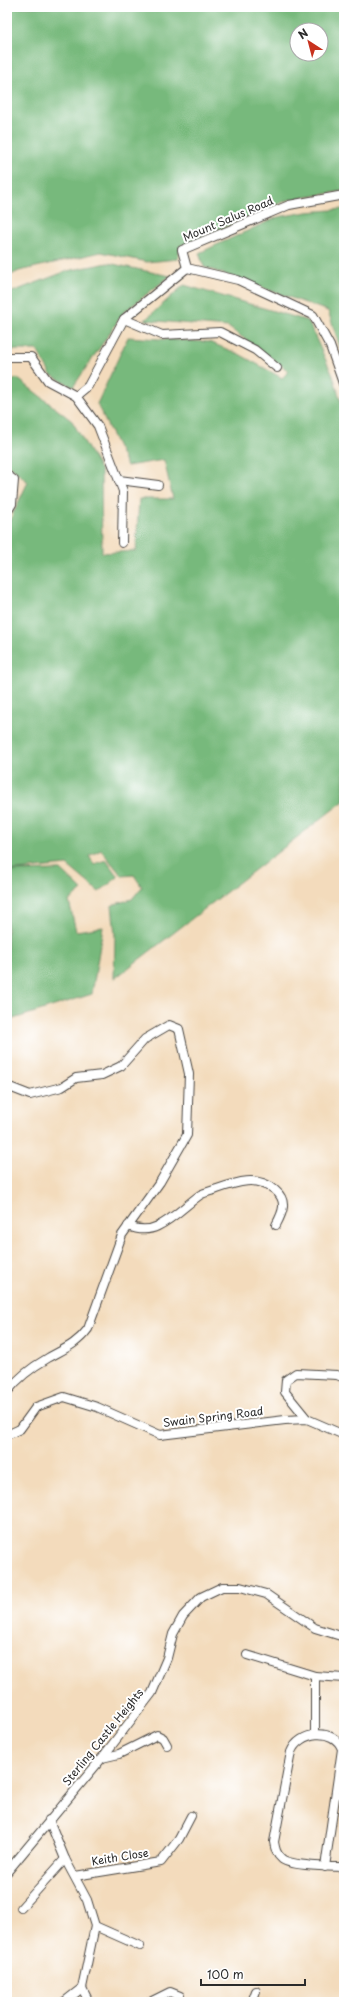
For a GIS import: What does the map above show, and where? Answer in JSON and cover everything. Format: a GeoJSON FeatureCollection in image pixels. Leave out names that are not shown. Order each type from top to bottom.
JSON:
{"type":"FeatureCollection","features":[{"type":"Feature","properties":{"kind":"street","name":"Mount Salus Road"},"geometry":{"type":"LineString","coordinates":[[187,268],[182,250],[203,240],[289,205],[344,195]]}},
{"type":"Feature","properties":{"kind":"street"},"geometry":{"type":"LineString","coordinates":[[76,396],[88,386],[124,319],[187,268],[238,280],[313,315],[330,346],[344,386]]}},
{"type":"Feature","properties":{"kind":"street"},"geometry":{"type":"LineString","coordinates":[[124,319],[162,335],[220,332],[255,350],[277,368]]}},
{"type":"Feature","properties":{"kind":"street"},"geometry":{"type":"LineString","coordinates":[[7,357],[31,357],[48,381],[76,396],[98,426],[123,491],[122,543]]}},
{"type":"Feature","properties":{"kind":"street"},"geometry":{"type":"LineString","coordinates":[[7,475],[14,480],[12,504],[7,512]]}},
{"type":"Feature","properties":{"kind":"street"},"geometry":{"type":"LineString","coordinates":[[119,480],[158,485]]}},
{"type":"Feature","properties":{"kind":"street"},"geometry":{"type":"LineString","coordinates":[[7,1086],[30,1095],[62,1087],[76,1078],[102,1075],[121,1066],[145,1039],[169,1025],[179,1029],[189,1074],[187,1135],[160,1182],[122,1235],[88,1329],[80,1339],[70,1347],[47,1358],[7,1392]]}},
{"type":"Feature","properties":{"kind":"street"},"geometry":{"type":"LineString","coordinates":[[128,1226],[140,1230],[157,1226],[202,1194],[234,1183],[255,1180],[267,1185],[277,1192],[283,1200],[284,1210],[276,1225]]}},
{"type":"Feature","properties":{"kind":"street"},"geometry":{"type":"LineString","coordinates":[[307,1419],[285,1392],[286,1380],[296,1373],[337,1375],[344,1378]]}},
{"type":"Feature","properties":{"kind":"street","name":"Swain Spring Road"},"geometry":{"type":"LineString","coordinates":[[7,1435],[20,1429],[36,1407],[64,1396],[97,1407],[160,1435],[285,1420],[307,1419],[344,1435]]}},
{"type":"Feature","properties":{"kind":"street","name":"Sterling Castle Heights"},"geometry":{"type":"LineString","coordinates":[[7,1872],[102,1758],[152,1693],[167,1658],[173,1634],[183,1616],[201,1597],[222,1587],[246,1588],[266,1594],[315,1628],[344,1637]]}},
{"type":"Feature","properties":{"kind":"street"},"geometry":{"type":"LineString","coordinates":[[247,1655],[315,1676],[344,1678]]}},
{"type":"Feature","properties":{"kind":"street"},"geometry":{"type":"LineString","coordinates":[[315,1676],[315,1734]]}},
{"type":"Feature","properties":{"kind":"street"},"geometry":{"type":"LineString","coordinates":[[325,1867],[342,1749],[338,1741],[334,1738],[315,1734],[306,1736],[293,1746],[274,1842],[278,1855],[287,1862],[325,1867],[344,1867]]}},
{"type":"Feature","properties":{"kind":"street"},"geometry":{"type":"LineString","coordinates":[[102,1758],[119,1754],[157,1735],[163,1738],[167,1744]]}},
{"type":"Feature","properties":{"kind":"street","name":"Keith Close"},"geometry":{"type":"LineString","coordinates":[[75,1876],[161,1862],[179,1839],[191,1816]]}},
{"type":"Feature","properties":{"kind":"street"},"geometry":{"type":"LineString","coordinates":[[49,1820],[65,1859],[87,1900],[95,1926],[82,1988],[88,2002]]}},
{"type":"Feature","properties":{"kind":"street"},"geometry":{"type":"LineString","coordinates":[[21,1908],[65,1859]]}},
{"type":"Feature","properties":{"kind":"street"},"geometry":{"type":"LineString","coordinates":[[95,1926],[140,1946]]}},
{"type":"Feature","properties":{"kind":"street"},"geometry":{"type":"LineString","coordinates":[[64,2002],[82,1988]]}},
{"type":"Feature","properties":{"kind":"street"},"geometry":{"type":"LineString","coordinates":[[252,2002],[256,1991]]}},
{"type":"Feature","properties":{"kind":"street"},"geometry":{"type":"LineString","coordinates":[[150,2002],[170,1992],[180,1996]]}},
{"type":"Feature","properties":{"kind":"green space"},"geometry":{"type":"Polygon","coordinates":[[[7,7],[344,7],[344,191],[288,200],[180,246],[178,259],[147,262],[101,252],[19,271],[7,277],[7,7]]]}},
{"type":"Feature","properties":{"kind":"green space"},"geometry":{"type":"Polygon","coordinates":[[[344,209],[344,359],[328,311],[204,267],[199,253],[278,217],[307,212],[344,209]]]}},
{"type":"Feature","properties":{"kind":"green space"},"geometry":{"type":"Polygon","coordinates":[[[108,263],[170,276],[124,312],[73,387],[51,375],[37,350],[7,350],[7,294],[67,271],[108,263]]]}},
{"type":"Feature","properties":{"kind":"green space"},"geometry":{"type":"Polygon","coordinates":[[[184,285],[308,321],[333,376],[344,411],[344,801],[114,979],[115,935],[112,905],[132,899],[142,887],[134,875],[122,876],[101,850],[89,856],[94,864],[106,860],[118,877],[99,892],[67,865],[7,871],[7,526],[28,482],[7,464],[7,384],[17,378],[72,421],[101,471],[102,553],[136,551],[139,499],[173,499],[164,460],[127,466],[97,404],[128,337],[209,342],[239,354],[282,378],[289,371],[228,327],[145,320],[184,285]]]}},
{"type":"Feature","properties":{"kind":"green space"},"geometry":{"type":"Polygon","coordinates":[[[61,870],[82,890],[69,901],[76,931],[103,927],[92,994],[7,1021],[7,871],[61,870]]]}}]}
